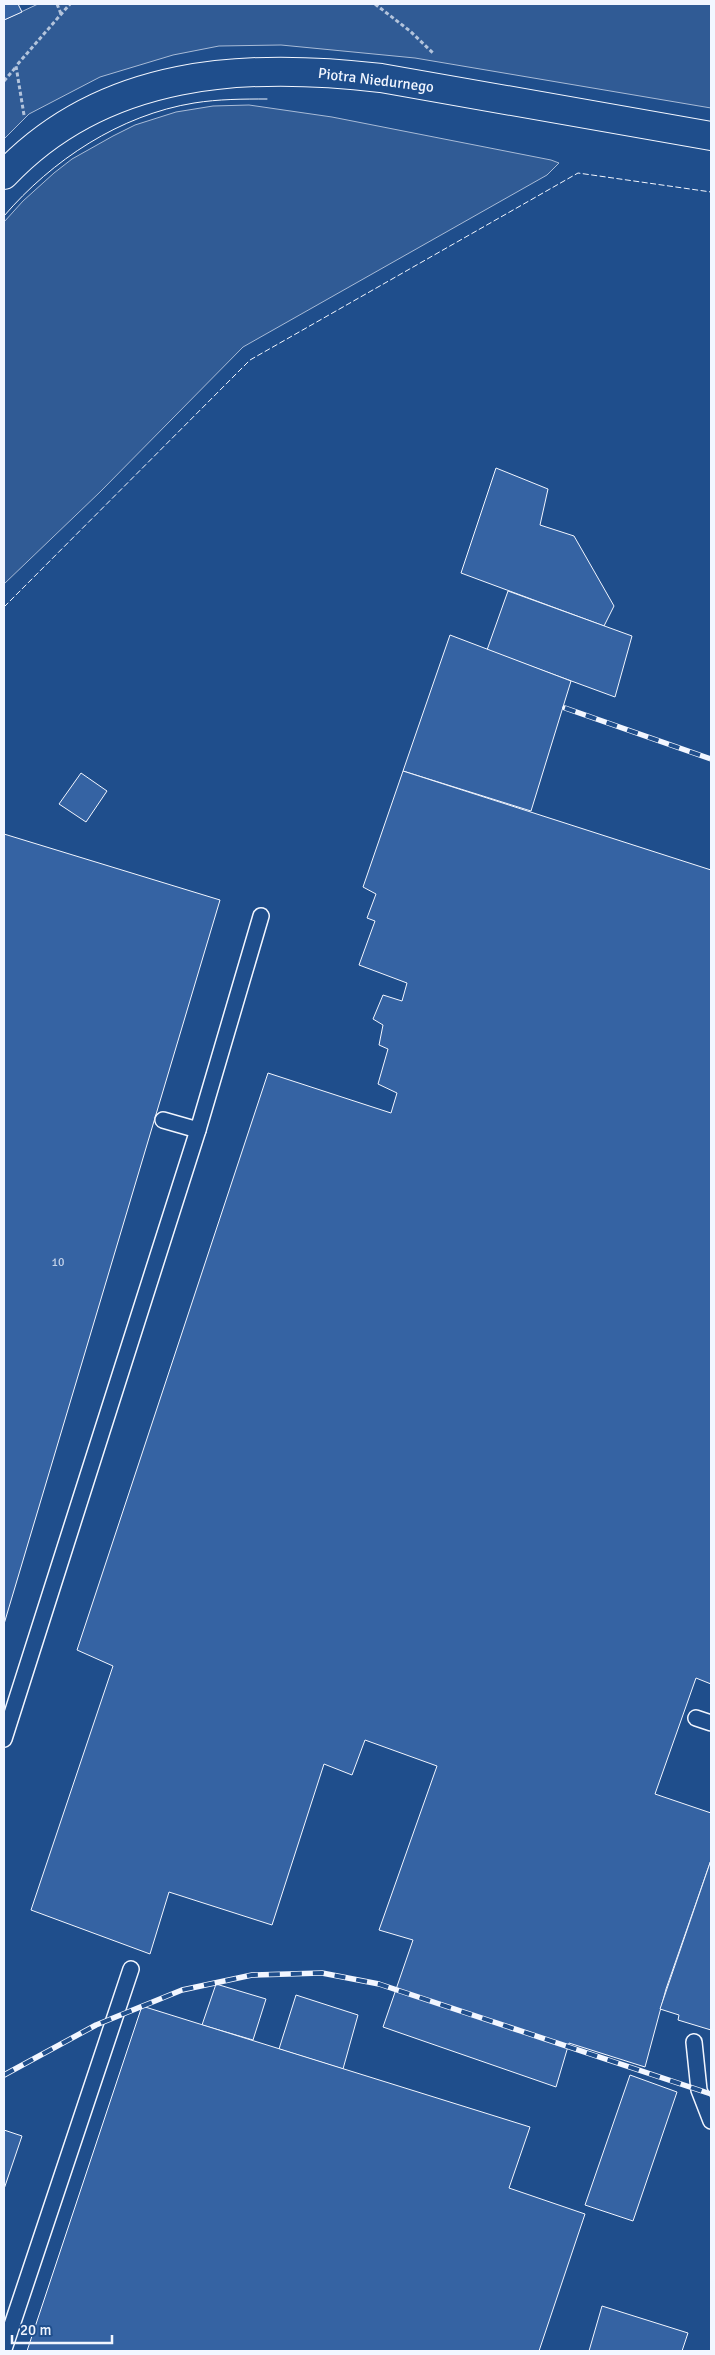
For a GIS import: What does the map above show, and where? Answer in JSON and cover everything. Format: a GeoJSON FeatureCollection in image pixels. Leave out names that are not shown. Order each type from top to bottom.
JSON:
{"type":"FeatureCollection","features":[{"type":"Feature","properties":{"kind":"street","name":"Piotra Niedurnego"},"geometry":{"type":"LineString","coordinates":[[4,175],[50,135],[97,108],[122,97],[172,81],[216,74],[246,72],[339,73],[381,78],[711,136]]}},
{"type":"Feature","properties":{"kind":"lane"},"geometry":{"type":"LineString","coordinates":[[4,1739],[198,1130],[261,916]]}},
{"type":"Feature","properties":{"kind":"lane"},"geometry":{"type":"LineString","coordinates":[[163,1120],[198,1130]]}},
{"type":"Feature","properties":{"kind":"lane"},"geometry":{"type":"LineString","coordinates":[[696,1718],[711,1723]]}},
{"type":"Feature","properties":{"kind":"lane"},"geometry":{"type":"LineString","coordinates":[[4,2349],[131,1969]]}},
{"type":"Feature","properties":{"kind":"lane"},"geometry":{"type":"LineString","coordinates":[[694,2042],[699,2090],[711,2121]]}},
{"type":"Feature","properties":{"kind":"path"},"geometry":{"type":"LineString","coordinates":[[57,4],[61,14]]}},
{"type":"Feature","properties":{"kind":"path"},"geometry":{"type":"LineString","coordinates":[[4,81],[70,4]]}},
{"type":"Feature","properties":{"kind":"path"},"geometry":{"type":"LineString","coordinates":[[376,4],[410,31],[440,61]]}},
{"type":"Feature","properties":{"kind":"path"},"geometry":{"type":"LineString","coordinates":[[16,66],[25,125]]}},
{"type":"Feature","properties":{"kind":"shaded area"},"geometry":{"type":"Polygon","coordinates":[[[38,4],[711,4],[711,108],[415,58],[281,45],[219,46],[173,55],[100,77],[29,114],[4,139],[4,20],[38,4]]]}},
{"type":"Feature","properties":{"kind":"shaded area"},"geometry":{"type":"Polygon","coordinates":[[[249,105],[332,117],[559,163],[547,175],[243,347],[100,492],[4,584],[4,222],[23,201],[72,159],[135,125],[176,112],[213,106],[249,105]]]}},
{"type":"Feature","properties":{"kind":"building"},"geometry":{"type":"Polygon","coordinates":[[[4,4],[18,4],[22,12],[4,20],[4,4]]]}},
{"type":"Feature","properties":{"kind":"building"},"geometry":{"type":"Polygon","coordinates":[[[496,468],[548,489],[540,525],[574,536],[614,606],[604,626],[461,573],[496,468]]]}},
{"type":"Feature","properties":{"kind":"building"},"geometry":{"type":"Polygon","coordinates":[[[508,591],[632,636],[615,697],[487,650],[508,591]]]}},
{"type":"Feature","properties":{"kind":"building"},"geometry":{"type":"Polygon","coordinates":[[[450,635],[571,681],[531,811],[403,771],[450,635]]]}},
{"type":"Feature","properties":{"kind":"building"},"geometry":{"type":"Polygon","coordinates":[[[403,771],[711,870],[711,1684],[696,1678],[655,1794],[711,1813],[711,1860],[666,1989],[645,2067],[569,2043],[556,2087],[383,2027],[413,1940],[379,1930],[437,1766],[365,1740],[352,1775],[324,1764],[272,1925],[169,1892],[150,1954],[31,1910],[113,1666],[77,1650],[268,1073],[391,1113],[397,1093],[378,1084],[388,1049],[379,1045],[383,1025],[373,1019],[383,995],[402,1001],[407,983],[359,965],[375,921],[367,918],[376,894],[363,887],[403,771]]]}},
{"type":"Feature","properties":{"kind":"building"},"geometry":{"type":"Polygon","coordinates":[[[81,773],[107,791],[86,822],[59,804],[81,773]]]}},
{"type":"Feature","properties":{"kind":"building"},"geometry":{"type":"Polygon","coordinates":[[[4,834],[220,900],[4,1624],[4,834]]]}},
{"type":"Feature","properties":{"kind":"building"},"geometry":{"type":"Polygon","coordinates":[[[711,1860],[711,2030],[678,2020],[679,2015],[660,2009],[711,1860]]]}},
{"type":"Feature","properties":{"kind":"building"},"geometry":{"type":"Polygon","coordinates":[[[216,1984],[266,1999],[253,2040],[202,2025],[216,1984]]]}},
{"type":"Feature","properties":{"kind":"building"},"geometry":{"type":"Polygon","coordinates":[[[296,1995],[358,2015],[343,2069],[279,2049],[296,1995]]]}},
{"type":"Feature","properties":{"kind":"building"},"geometry":{"type":"Polygon","coordinates":[[[142,2006],[530,2127],[509,2188],[585,2214],[539,2351],[27,2351],[142,2006]]]}},
{"type":"Feature","properties":{"kind":"building"},"geometry":{"type":"Polygon","coordinates":[[[630,2075],[677,2092],[633,2221],[585,2205],[630,2075]]]}},
{"type":"Feature","properties":{"kind":"building"},"geometry":{"type":"Polygon","coordinates":[[[4,2130],[22,2136],[4,2189],[4,2130]]]}},
{"type":"Feature","properties":{"kind":"building"},"geometry":{"type":"Polygon","coordinates":[[[602,2306],[688,2333],[682,2351],[589,2351],[602,2306]]]}},
{"type":"Feature","properties":{"kind":"tram line"},"geometry":{"type":"LineString","coordinates":[[4,216],[44,176],[89,143],[114,129],[167,109],[194,103],[267,99]]}},
{"type":"Feature","properties":{"kind":"railway"},"geometry":{"type":"LineString","coordinates":[[565,708],[711,759]]}},
{"type":"Feature","properties":{"kind":"railway"},"geometry":{"type":"LineString","coordinates":[[4,2075],[96,2025],[182,1990],[252,1975],[322,1973],[379,1984],[711,2094]]}},
{"type":"Feature","properties":{"kind":"fence"},"geometry":{"type":"LineString","coordinates":[[4,607],[250,360],[578,173],[711,192]]}}]}
